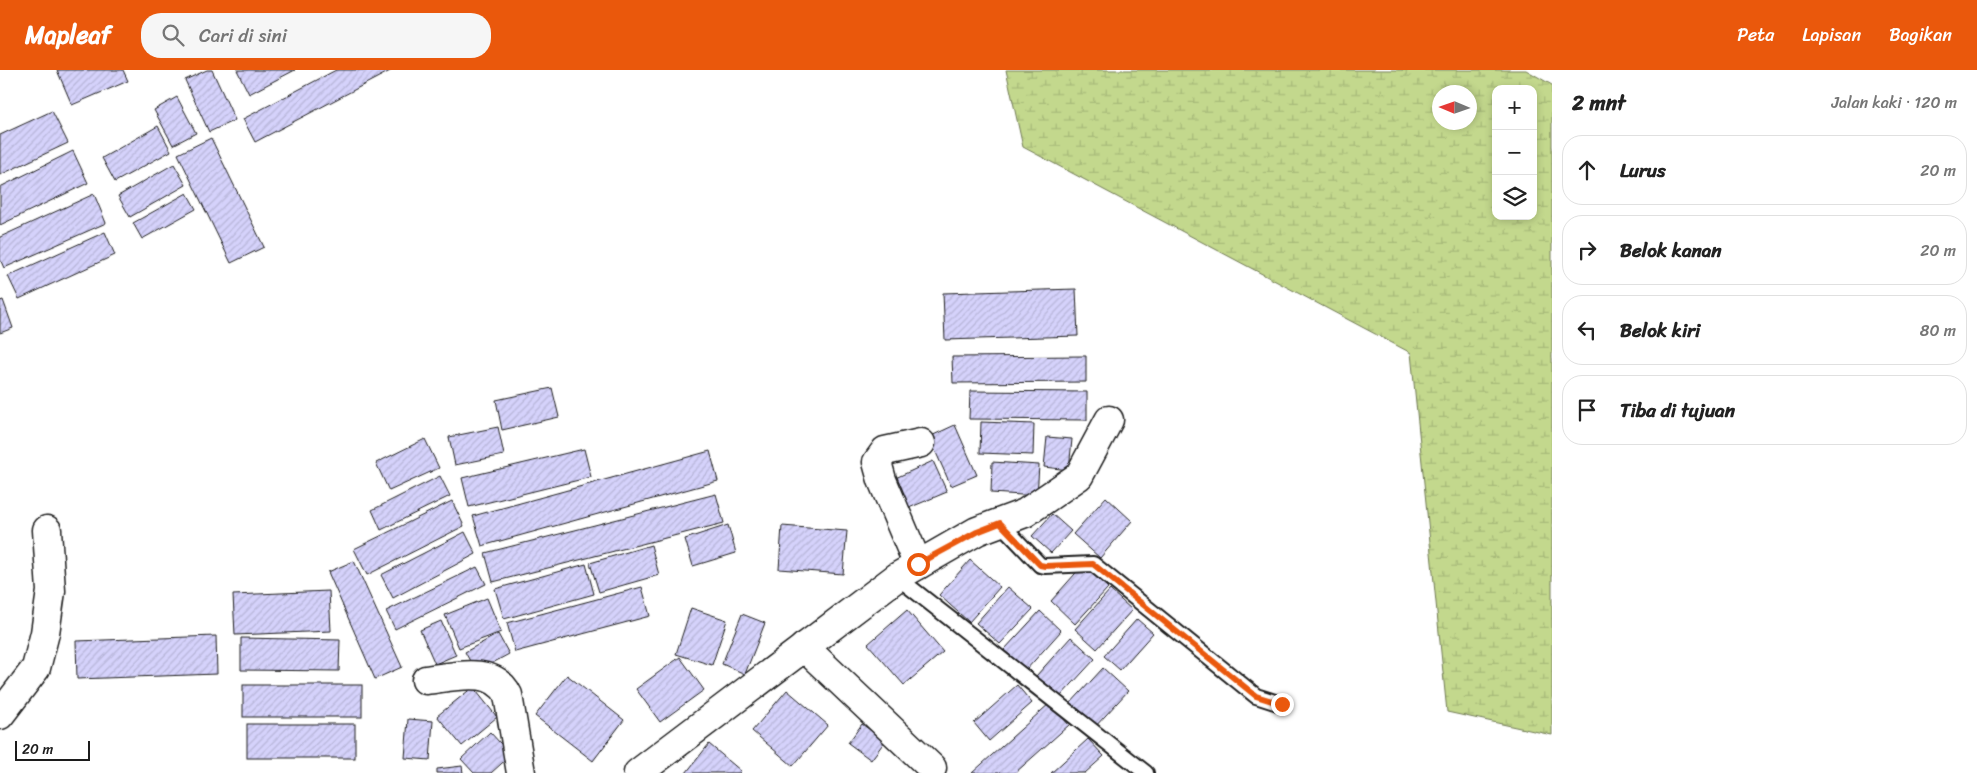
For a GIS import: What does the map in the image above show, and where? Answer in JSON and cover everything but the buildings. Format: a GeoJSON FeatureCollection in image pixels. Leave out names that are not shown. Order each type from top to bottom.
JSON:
{"type":"FeatureCollection","features":[{"type":"Feature","properties":{"kind":"street"},"geometry":{"type":"LineString","coordinates":[[638,773],[907,571],[977,532],[1025,513],[1079,476],[1109,420]]}},
{"type":"Feature","properties":{"kind":"street"},"geometry":{"type":"LineString","coordinates":[[907,571],[877,462],[885,451],[921,443]]}},
{"type":"Feature","properties":{"kind":"street"},"geometry":{"type":"LineString","coordinates":[[0,715],[36,668],[45,633],[51,591],[47,530]]}},
{"type":"Feature","properties":{"kind":"street"},"geometry":{"type":"LineString","coordinates":[[804,647],[932,768]]}},
{"type":"Feature","properties":{"kind":"street"},"geometry":{"type":"LineString","coordinates":[[426,680],[480,675],[495,679],[504,686],[508,695],[521,773]]}},
{"type":"Feature","properties":{"kind":"lane"},"geometry":{"type":"LineString","coordinates":[[1000,523],[1040,565],[1093,564],[1256,696],[1282,704]]}},
{"type":"Feature","properties":{"kind":"lane"},"geometry":{"type":"LineString","coordinates":[[907,571],[1146,773]]}},
{"type":"Feature","properties":{"kind":"green space"},"geometry":{"type":"Polygon","coordinates":[[[1006,70],[1526,70],[1552,85],[1552,735],[1447,712],[1411,353],[1023,147],[1006,70]]]}},
{"type":"Feature","properties":{"kind":"route"},"geometry":{"type":"LineString","coordinates":[[918,564],[977,532],[1000,523],[1040,565],[1093,564],[1256,696],[1282,704]]}}]}
